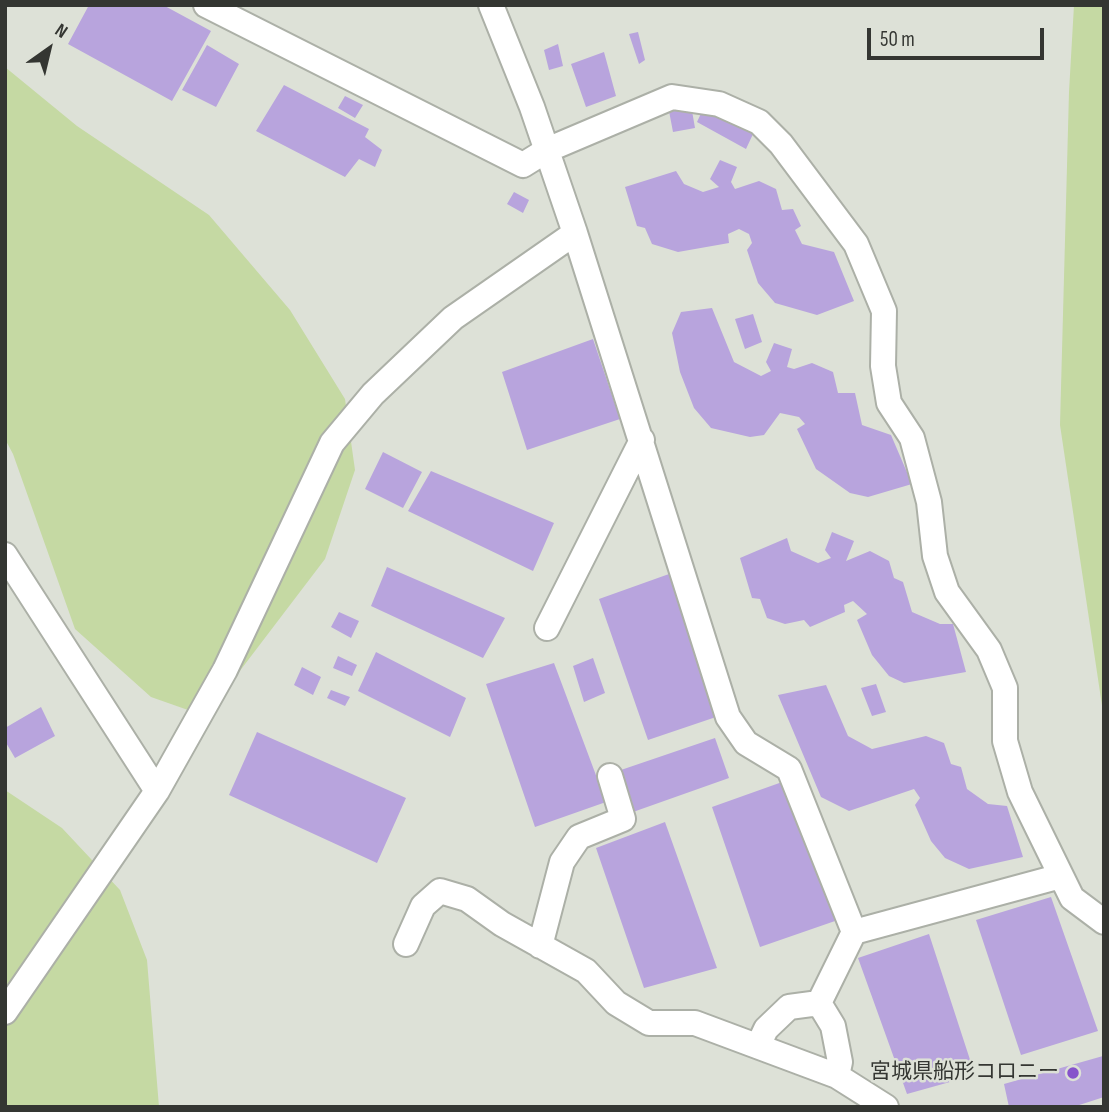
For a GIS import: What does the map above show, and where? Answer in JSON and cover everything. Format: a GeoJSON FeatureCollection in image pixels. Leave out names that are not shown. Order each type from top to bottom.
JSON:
{"type":"FeatureCollection","features":[{"type":"Feature","properties":{"kind":"street"},"geometry":{"type":"LineString","coordinates":[[206,5],[523,165],[547,150],[672,97],[719,104],[759,122],[781,144],[856,244],[884,311],[883,366],[889,403],[912,438],[929,502],[935,556],[947,592],[989,650],[1005,688],[1005,741],[1020,792],[1072,898],[1104,922]]}},
{"type":"Feature","properties":{"kind":"street"},"geometry":{"type":"LineString","coordinates":[[236,5],[251,28]]}},
{"type":"Feature","properties":{"kind":"street"},"geometry":{"type":"LineString","coordinates":[[491,5],[547,150],[575,233],[728,717],[746,744],[789,769],[854,932],[819,1003]]}},
{"type":"Feature","properties":{"kind":"street"},"geometry":{"type":"LineString","coordinates":[[5,1012],[157,791],[225,670],[332,443],[373,394],[453,318],[575,233]]}},
{"type":"Feature","properties":{"kind":"street"},"geometry":{"type":"LineString","coordinates":[[547,628],[642,440]]}},
{"type":"Feature","properties":{"kind":"street"},"geometry":{"type":"LineString","coordinates":[[5,555],[157,791]]}},
{"type":"Feature","properties":{"kind":"street"},"geometry":{"type":"LineString","coordinates":[[540,946],[562,862],[579,837],[623,819],[610,776]]}},
{"type":"Feature","properties":{"kind":"street"},"geometry":{"type":"LineString","coordinates":[[854,932],[1061,876]]}},
{"type":"Feature","properties":{"kind":"street"},"geometry":{"type":"LineString","coordinates":[[407,944],[423,906],[440,891],[467,899],[502,924],[586,971],[616,1003],[649,1023],[695,1023],[836,1076],[886,1107]]}},
{"type":"Feature","properties":{"kind":"street"},"geometry":{"type":"LineString","coordinates":[[758,1046],[766,1029],[789,1007],[819,1003]]}},
{"type":"Feature","properties":{"kind":"street"},"geometry":{"type":"LineString","coordinates":[[819,1003],[833,1026],[840,1062],[836,1076]]}},
{"type":"Feature","properties":{"kind":"green space"},"geometry":{"type":"Polygon","coordinates":[[[1074,5],[1104,5],[1104,719],[1060,425],[1074,5]]]}},
{"type":"Feature","properties":{"kind":"green space"},"geometry":{"type":"Polygon","coordinates":[[[5,67],[77,126],[209,215],[290,310],[345,399],[355,470],[325,559],[220,697],[188,710],[151,697],[75,629],[13,454],[5,439],[5,67]]]}},
{"type":"Feature","properties":{"kind":"green space"},"geometry":{"type":"Polygon","coordinates":[[[5,790],[62,828],[120,890],[147,960],[159,1107],[5,1107],[5,790]]]}},
{"type":"Feature","properties":{"kind":"building"},"geometry":{"type":"Polygon","coordinates":[[[89,5],[163,5],[211,31],[172,101],[68,44],[89,5]]]}},
{"type":"Feature","properties":{"kind":"building"},"geometry":{"type":"Polygon","coordinates":[[[638,32],[645,60],[639,64],[629,34],[638,32]]]}},
{"type":"Feature","properties":{"kind":"building"},"geometry":{"type":"Polygon","coordinates":[[[558,44],[563,66],[549,70],[544,50],[558,44]]]}},
{"type":"Feature","properties":{"kind":"building"},"geometry":{"type":"Polygon","coordinates":[[[207,45],[239,64],[216,107],[182,90],[207,45]]]}},
{"type":"Feature","properties":{"kind":"building"},"geometry":{"type":"Polygon","coordinates":[[[604,52],[616,96],[586,107],[571,64],[604,52]]]}},
{"type":"Feature","properties":{"kind":"building"},"geometry":{"type":"Polygon","coordinates":[[[284,85],[369,129],[365,137],[382,150],[375,167],[359,159],[345,177],[256,131],[284,85]]]}},
{"type":"Feature","properties":{"kind":"building"},"geometry":{"type":"Polygon","coordinates":[[[345,96],[363,105],[355,118],[338,108],[345,96]]]}},
{"type":"Feature","properties":{"kind":"building"},"geometry":{"type":"Polygon","coordinates":[[[691,105],[695,128],[673,132],[669,111],[691,105]]]}},
{"type":"Feature","properties":{"kind":"building"},"geometry":{"type":"Polygon","coordinates":[[[704,107],[753,134],[746,149],[697,122],[704,107]]]}},
{"type":"Feature","properties":{"kind":"building"},"geometry":{"type":"Polygon","coordinates":[[[720,160],[737,167],[731,182],[735,189],[759,181],[776,189],[782,210],[793,209],[801,226],[795,230],[802,244],[834,252],[854,301],[817,315],[775,303],[758,283],[747,250],[752,243],[749,234],[739,229],[728,234],[729,243],[678,252],[652,244],[645,228],[637,226],[625,187],[676,171],[684,184],[703,192],[719,187],[710,179],[720,160]]]}},
{"type":"Feature","properties":{"kind":"building"},"geometry":{"type":"Polygon","coordinates":[[[514,192],[529,200],[523,213],[507,204],[514,192]]]}},
{"type":"Feature","properties":{"kind":"building"},"geometry":{"type":"Polygon","coordinates":[[[712,308],[734,362],[761,376],[771,371],[766,362],[774,343],[792,349],[787,367],[794,369],[812,363],[833,372],[838,393],[855,393],[862,425],[891,435],[912,484],[868,497],[850,493],[816,469],[797,429],[805,424],[799,417],[780,413],[764,435],[750,437],[711,428],[694,408],[680,372],[672,333],[681,312],[712,308]]]}},
{"type":"Feature","properties":{"kind":"building"},"geometry":{"type":"Polygon","coordinates":[[[753,314],[762,342],[745,349],[735,319],[753,314]]]}},
{"type":"Feature","properties":{"kind":"building"},"geometry":{"type":"Polygon","coordinates":[[[593,339],[620,419],[527,450],[502,372],[593,339]]]}},
{"type":"Feature","properties":{"kind":"building"},"geometry":{"type":"Polygon","coordinates":[[[383,452],[422,472],[403,508],[365,489],[383,452]]]}},
{"type":"Feature","properties":{"kind":"building"},"geometry":{"type":"Polygon","coordinates":[[[431,471],[554,523],[533,571],[408,511],[431,471]]]}},
{"type":"Feature","properties":{"kind":"building"},"geometry":{"type":"Polygon","coordinates":[[[832,532],[854,541],[846,561],[870,551],[889,561],[894,578],[903,582],[912,612],[940,624],[953,624],[966,672],[904,683],[889,676],[872,655],[857,620],[867,614],[853,601],[844,605],[845,612],[810,627],[804,620],[785,624],[767,618],[760,599],[752,598],[740,558],[787,538],[791,551],[818,563],[831,558],[825,550],[832,532]]]}},
{"type":"Feature","properties":{"kind":"building"},"geometry":{"type":"Polygon","coordinates":[[[387,567],[505,618],[483,658],[371,606],[387,567]]]}},
{"type":"Feature","properties":{"kind":"building"},"geometry":{"type":"Polygon","coordinates":[[[669,574],[716,717],[648,740],[599,599],[669,574]]]}},
{"type":"Feature","properties":{"kind":"building"},"geometry":{"type":"Polygon","coordinates":[[[339,612],[359,621],[351,638],[331,627],[339,612]]]}},
{"type":"Feature","properties":{"kind":"building"},"geometry":{"type":"Polygon","coordinates":[[[376,652],[466,698],[450,737],[358,691],[376,652]]]}},
{"type":"Feature","properties":{"kind":"building"},"geometry":{"type":"Polygon","coordinates":[[[338,656],[357,665],[352,676],[333,668],[338,656]]]}},
{"type":"Feature","properties":{"kind":"building"},"geometry":{"type":"Polygon","coordinates":[[[593,658],[605,693],[584,702],[573,666],[593,658]]]}},
{"type":"Feature","properties":{"kind":"building"},"geometry":{"type":"Polygon","coordinates":[[[554,663],[606,802],[535,827],[486,684],[554,663]]]}},
{"type":"Feature","properties":{"kind":"building"},"geometry":{"type":"Polygon","coordinates":[[[302,667],[321,677],[313,695],[294,685],[302,667]]]}},
{"type":"Feature","properties":{"kind":"building"},"geometry":{"type":"Polygon","coordinates":[[[876,684],[886,712],[872,716],[861,688],[876,684]]]}},
{"type":"Feature","properties":{"kind":"building"},"geometry":{"type":"Polygon","coordinates":[[[826,685],[848,736],[872,749],[926,736],[944,743],[951,764],[961,767],[967,789],[988,804],[1007,806],[1023,857],[969,869],[945,858],[931,841],[915,805],[920,798],[914,789],[849,811],[821,797],[778,695],[826,685]]]}},
{"type":"Feature","properties":{"kind":"building"},"geometry":{"type":"Polygon","coordinates":[[[331,690],[350,697],[345,706],[327,698],[331,690]]]}},
{"type":"Feature","properties":{"kind":"building"},"geometry":{"type":"Polygon","coordinates":[[[41,707],[55,736],[15,758],[5,741],[5,728],[41,707]]]}},
{"type":"Feature","properties":{"kind":"building"},"geometry":{"type":"Polygon","coordinates":[[[257,732],[406,798],[377,863],[229,795],[257,732]]]}},
{"type":"Feature","properties":{"kind":"building"},"geometry":{"type":"Polygon","coordinates":[[[715,738],[729,778],[633,812],[618,771],[715,738]]]}},
{"type":"Feature","properties":{"kind":"building"},"geometry":{"type":"Polygon","coordinates":[[[785,781],[835,921],[760,947],[712,807],[785,781]]]}},
{"type":"Feature","properties":{"kind":"building"},"geometry":{"type":"Polygon","coordinates":[[[665,822],[717,968],[644,988],[596,848],[665,822]]]}},
{"type":"Feature","properties":{"kind":"building"},"geometry":{"type":"Polygon","coordinates":[[[1051,897],[1098,1031],[1021,1055],[976,920],[1051,897]]]}},
{"type":"Feature","properties":{"kind":"building"},"geometry":{"type":"Polygon","coordinates":[[[929,934],[975,1075],[907,1094],[858,958],[929,934]]]}},
{"type":"Feature","properties":{"kind":"building","name":"宮城県船形コロニー"},"geometry":{"type":"Polygon","coordinates":[[[1103,1056],[1104,1097],[1073,1107],[1009,1107],[1004,1084],[1103,1056]]]}},
{"type":"Feature","properties":{"kind":"place","name":"宮城県船形コロニー"},"geometry":{"type":"Point","coordinates":[1073,1073]}}]}
